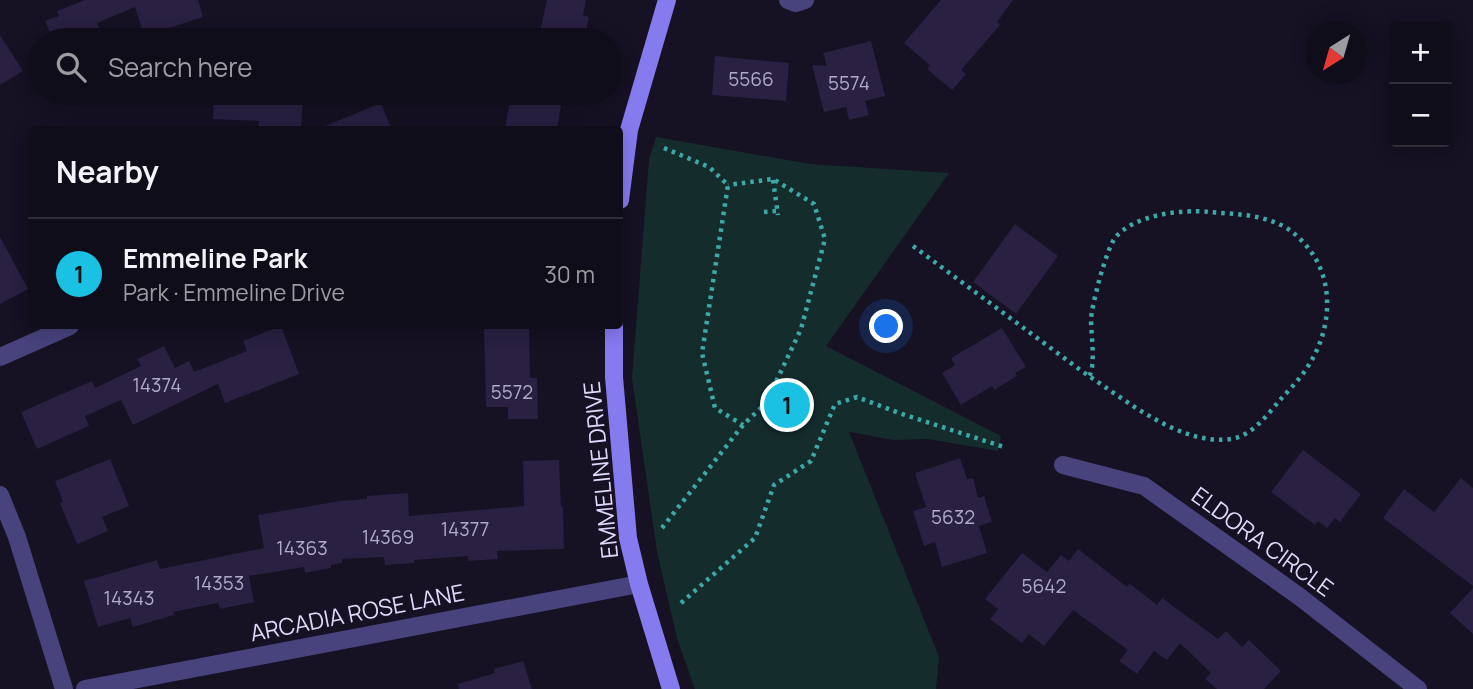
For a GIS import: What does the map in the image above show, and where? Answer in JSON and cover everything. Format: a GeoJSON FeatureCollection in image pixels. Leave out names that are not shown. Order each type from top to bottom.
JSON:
{"type":"FeatureCollection","features":[{"type":"Feature","properties":{"kind":"street"},"geometry":{"type":"LineString","coordinates":[[623,177],[629,130],[667,0]]}},
{"type":"Feature","properties":{"kind":"street"},"geometry":{"type":"LineString","coordinates":[[788,0],[796,3],[805,0]]}},
{"type":"Feature","properties":{"kind":"street"},"geometry":{"type":"LineString","coordinates":[[0,358],[64,329]]}},
{"type":"Feature","properties":{"kind":"street","name":"EMMELINE DRIVE"},"geometry":{"type":"LineString","coordinates":[[614,329],[614,377],[628,538],[671,689]]}},
{"type":"Feature","properties":{"kind":"street","name":"ELDORA CIRCLE"},"geometry":{"type":"LineString","coordinates":[[1063,465],[1144,486],[1300,597],[1418,689]]}},
{"type":"Feature","properties":{"kind":"street"},"geometry":{"type":"LineString","coordinates":[[0,495],[17,537],[64,689]]}},
{"type":"Feature","properties":{"kind":"street","name":"ARCADIA ROSE LANE"},"geometry":{"type":"LineString","coordinates":[[85,689],[639,584]]}},
{"type":"Feature","properties":{"kind":"path"},"geometry":{"type":"LineString","coordinates":[[664,148],[709,167],[728,185]]}},
{"type":"Feature","properties":{"kind":"path"},"geometry":{"type":"LineString","coordinates":[[662,528],[743,425],[766,403],[801,329],[825,239],[814,204],[773,179],[728,185]]}},
{"type":"Feature","properties":{"kind":"path"},"geometry":{"type":"LineString","coordinates":[[764,212],[777,213],[773,179]]}},
{"type":"Feature","properties":{"kind":"path"},"geometry":{"type":"LineString","coordinates":[[728,185],[702,353],[715,408],[743,425]]}},
{"type":"Feature","properties":{"kind":"path"},"geometry":{"type":"LineString","coordinates":[[913,246],[1089,376],[1156,421],[1184,433],[1211,439],[1233,439],[1251,431],[1310,364],[1322,337],[1328,303],[1325,278],[1315,257],[1302,240],[1283,226],[1253,216],[1200,211],[1167,213],[1145,219],[1116,237],[1108,250],[1091,317],[1093,367],[1089,376]]}},
{"type":"Feature","properties":{"kind":"path"},"geometry":{"type":"LineString","coordinates":[[681,603],[755,538],[775,485],[811,461],[835,404],[857,397],[1004,447]]}},
{"type":"Feature","properties":{"kind":"green space"},"geometry":{"type":"Polygon","coordinates":[[[656,137],[810,164],[949,173],[826,346],[1001,436],[998,451],[928,439],[894,440],[849,432],[939,657],[936,689],[695,689],[677,638],[657,552],[632,378],[649,160],[656,137]]]}},
{"type":"Feature","properties":{"kind":"building"},"geometry":{"type":"Polygon","coordinates":[[[85,0],[198,0],[203,17],[169,28],[142,28],[135,7],[97,23],[99,28],[48,28],[45,21],[59,16],[57,11],[85,0]]]}},
{"type":"Feature","properties":{"kind":"building"},"geometry":{"type":"Polygon","coordinates":[[[547,0],[586,0],[583,15],[589,17],[587,28],[541,28],[547,0]]]}},
{"type":"Feature","properties":{"kind":"building"},"geometry":{"type":"Polygon","coordinates":[[[941,0],[1013,0],[997,22],[1000,25],[961,70],[966,74],[952,90],[927,69],[930,65],[904,43],[941,0]]]}},
{"type":"Feature","properties":{"kind":"building"},"geometry":{"type":"Polygon","coordinates":[[[0,35],[23,71],[0,85],[0,35]]]}},
{"type":"Feature","properties":{"kind":"building"},"geometry":{"type":"Polygon","coordinates":[[[871,41],[885,96],[865,101],[869,115],[849,120],[846,107],[824,112],[812,65],[827,66],[823,53],[871,41]]]}},
{"type":"Feature","properties":{"kind":"building"},"geometry":{"type":"Polygon","coordinates":[[[715,56],[789,63],[786,101],[712,95],[715,56]]]}},
{"type":"Feature","properties":{"kind":"building"},"geometry":{"type":"Polygon","coordinates":[[[214,105],[302,105],[301,126],[258,126],[259,121],[213,119],[214,105]]]}},
{"type":"Feature","properties":{"kind":"building"},"geometry":{"type":"Polygon","coordinates":[[[382,105],[390,126],[325,126],[382,105]]]}},
{"type":"Feature","properties":{"kind":"building"},"geometry":{"type":"Polygon","coordinates":[[[509,105],[561,105],[558,126],[506,126],[509,105]]]}},
{"type":"Feature","properties":{"kind":"building"},"geometry":{"type":"Polygon","coordinates":[[[1015,224],[1058,256],[1016,314],[973,282],[1015,224]]]}},
{"type":"Feature","properties":{"kind":"building"},"geometry":{"type":"Polygon","coordinates":[[[0,237],[28,289],[0,304],[0,237]]]}},
{"type":"Feature","properties":{"kind":"building"},"geometry":{"type":"Polygon","coordinates":[[[1002,328],[1026,367],[994,390],[992,386],[961,405],[942,373],[955,365],[951,358],[1002,328]]]}},
{"type":"Feature","properties":{"kind":"building"},"geometry":{"type":"Polygon","coordinates":[[[273,329],[282,329],[299,374],[225,403],[218,384],[133,425],[121,400],[85,416],[89,426],[37,449],[21,412],[92,381],[95,388],[141,366],[137,359],[164,346],[175,368],[189,361],[194,372],[247,351],[243,341],[273,329]]]}},
{"type":"Feature","properties":{"kind":"building"},"geometry":{"type":"Polygon","coordinates":[[[484,329],[529,329],[530,378],[537,378],[538,419],[508,419],[508,407],[486,407],[484,329]]]}},
{"type":"Feature","properties":{"kind":"building"},"geometry":{"type":"Polygon","coordinates":[[[1303,450],[1361,494],[1340,522],[1335,518],[1327,528],[1318,521],[1315,525],[1271,492],[1303,450]]]}},
{"type":"Feature","properties":{"kind":"building"},"geometry":{"type":"Polygon","coordinates":[[[960,458],[967,479],[973,478],[978,498],[984,496],[992,522],[979,526],[987,553],[942,567],[935,542],[924,546],[913,511],[926,507],[915,473],[960,458]]]}},
{"type":"Feature","properties":{"kind":"building"},"geometry":{"type":"Polygon","coordinates":[[[110,459],[129,506],[102,517],[108,531],[77,544],[60,503],[63,502],[55,481],[110,459]]]}},
{"type":"Feature","properties":{"kind":"building"},"geometry":{"type":"Polygon","coordinates":[[[559,460],[564,549],[497,551],[498,559],[468,561],[468,556],[385,565],[384,557],[342,559],[342,563],[331,565],[331,568],[305,573],[304,567],[249,576],[254,602],[220,609],[218,603],[173,612],[174,615],[133,627],[130,618],[98,627],[84,581],[157,560],[160,569],[264,548],[258,515],[367,499],[367,496],[408,493],[409,516],[524,506],[523,461],[559,460]]]}},
{"type":"Feature","properties":{"kind":"building"},"geometry":{"type":"Polygon","coordinates":[[[1461,478],[1473,488],[1473,586],[1383,518],[1404,489],[1434,512],[1461,478]]]}},
{"type":"Feature","properties":{"kind":"building"},"geometry":{"type":"Polygon","coordinates":[[[1078,549],[1127,587],[1129,583],[1157,605],[1162,598],[1218,639],[1226,631],[1242,647],[1249,640],[1281,671],[1264,689],[1217,689],[1205,679],[1211,673],[1180,643],[1167,660],[1154,651],[1137,674],[1119,661],[1128,650],[1073,610],[1044,646],[1029,634],[1022,643],[990,619],[998,609],[985,599],[1022,553],[1047,572],[1061,555],[1069,561],[1078,549]]]}},
{"type":"Feature","properties":{"kind":"building"},"geometry":{"type":"Polygon","coordinates":[[[1473,588],[1473,634],[1450,613],[1473,588]]]}},
{"type":"Feature","properties":{"kind":"building"},"geometry":{"type":"Polygon","coordinates":[[[523,661],[532,689],[459,689],[458,684],[495,673],[494,669],[523,661]]]}},
{"type":"Feature","properties":{"kind":"place","name":"Emmeline Park"},"geometry":{"type":"Point","coordinates":[787,405]}}]}
